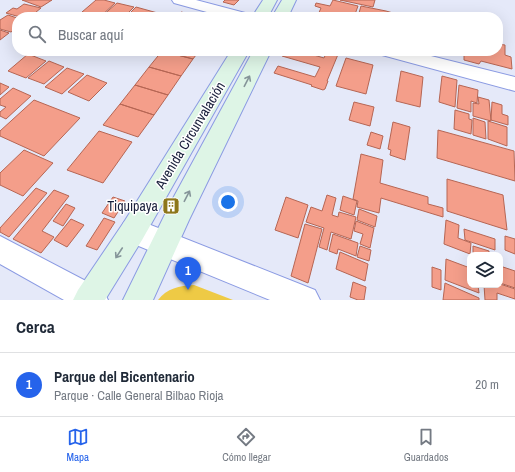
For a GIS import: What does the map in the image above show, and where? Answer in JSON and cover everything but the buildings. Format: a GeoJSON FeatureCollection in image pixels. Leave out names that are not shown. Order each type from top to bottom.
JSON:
{"type":"FeatureCollection","features":[{"type":"Feature","properties":{"kind":"main road"},"geometry":{"type":"LineString","coordinates":[[263,12],[270,0]]}},
{"type":"Feature","properties":{"kind":"main road"},"geometry":{"type":"LineString","coordinates":[[283,12],[289,0]]}},
{"type":"Feature","properties":{"kind":"main road","name":"Avenida Circunvalación"},"geometry":{"type":"LineString","coordinates":[[90,299],[133,231],[237,56]]}},
{"type":"Feature","properties":{"kind":"main road","name":"Avenida Circunvalación"},"geometry":{"type":"LineString","coordinates":[[138,300],[164,244],[259,56]]}},
{"type":"Feature","properties":{"kind":"street"},"geometry":{"type":"LineString","coordinates":[[179,0],[224,12]]}},
{"type":"Feature","properties":{"kind":"street"},"geometry":{"type":"LineString","coordinates":[[407,56],[515,84]]}},
{"type":"Feature","properties":{"kind":"street"},"geometry":{"type":"LineString","coordinates":[[133,231],[305,300]]}},
{"type":"Feature","properties":{"kind":"street"},"geometry":{"type":"LineString","coordinates":[[0,249],[90,299]]}},
{"type":"Feature","properties":{"kind":"shaded area"},"geometry":{"type":"Polygon","coordinates":[[[194,285],[233,300],[158,300],[169,290],[194,285]]]}},
{"type":"Feature","properties":{"kind":"place","name":"Tiquipaya"},"geometry":{"type":"Point","coordinates":[171,206]}},
{"type":"Feature","properties":{"kind":"place","name":"Parque del Bicentenario"},"geometry":{"type":"Point","coordinates":[188,290]}}]}
